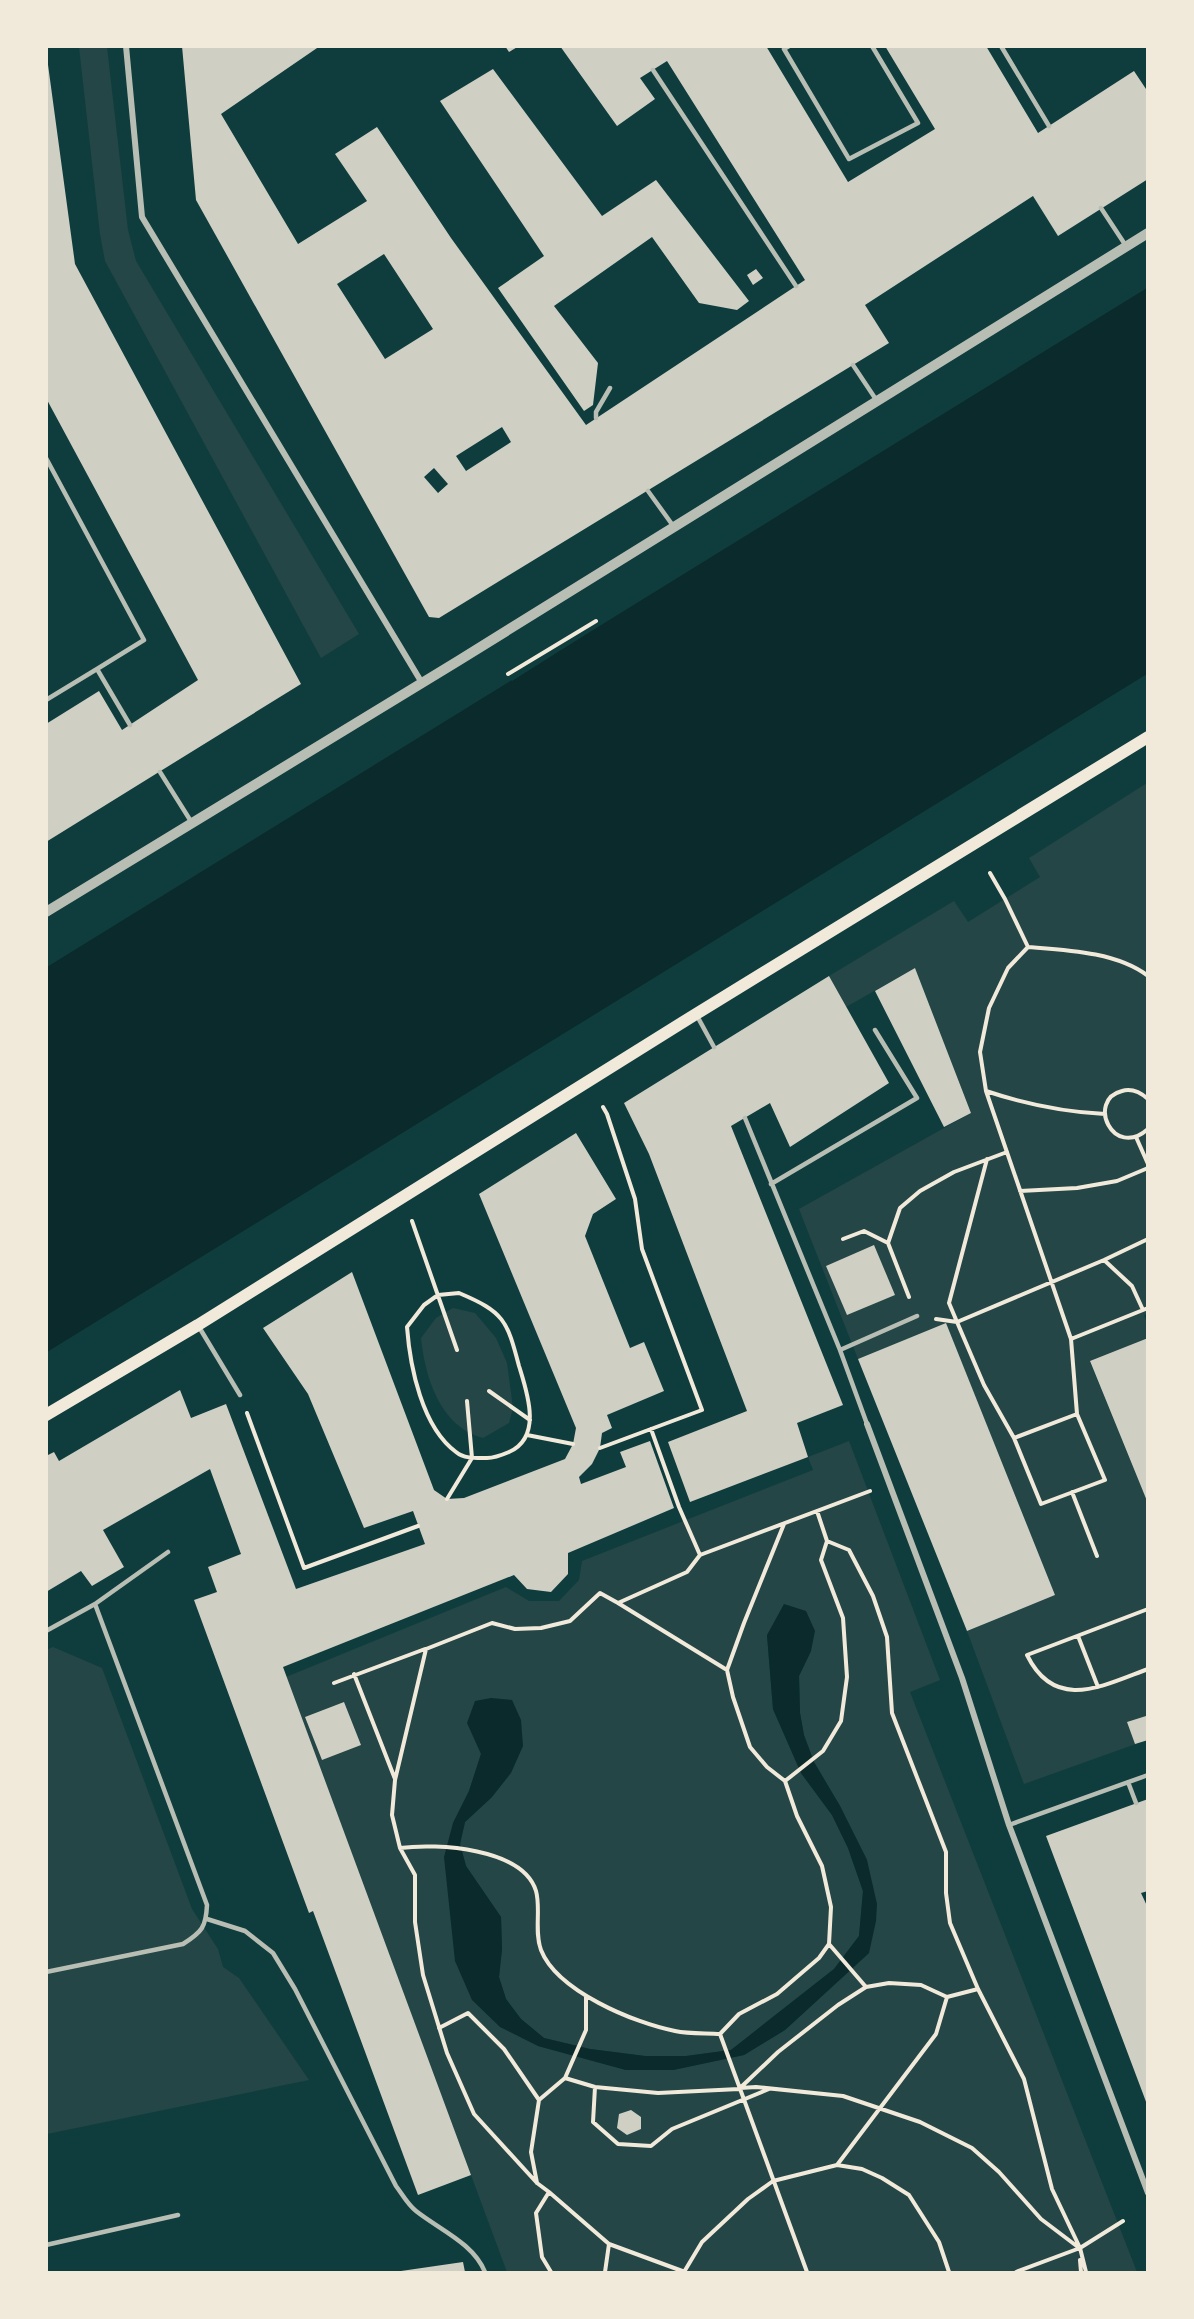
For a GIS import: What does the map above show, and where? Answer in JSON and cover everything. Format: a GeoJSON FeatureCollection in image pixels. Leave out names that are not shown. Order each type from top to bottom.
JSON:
{"type":"FeatureCollection","features":[{"type":"Feature","properties":{"kind":"main road"},"geometry":{"type":"LineString","coordinates":[[46,1415],[198,1325],[696,1014],[1148,737]]}},
{"type":"Feature","properties":{"kind":"street"},"geometry":{"type":"LineString","coordinates":[[126,46],[142,217],[422,682]]}},
{"type":"Feature","properties":{"kind":"street"},"geometry":{"type":"LineString","coordinates":[[46,912],[1148,233]]}},
{"type":"Feature","properties":{"kind":"street"},"geometry":{"type":"LineString","coordinates":[[867,1424],[962,1678],[1010,1825],[1148,2193]]}},
{"type":"Feature","properties":{"kind":"lane"},"geometry":{"type":"LineString","coordinates":[[789,46],[784,49],[849,159],[918,123],[872,46]]}},
{"type":"Feature","properties":{"kind":"lane"},"geometry":{"type":"LineString","coordinates":[[1001,46],[1049,126]]}},
{"type":"Feature","properties":{"kind":"lane"},"geometry":{"type":"LineString","coordinates":[[653,70],[796,286]]}},
{"type":"Feature","properties":{"kind":"lane"},"geometry":{"type":"LineString","coordinates":[[1101,208],[1126,246]]}},
{"type":"Feature","properties":{"kind":"lane"},"geometry":{"type":"LineString","coordinates":[[853,365],[877,401]]}},
{"type":"Feature","properties":{"kind":"lane"},"geometry":{"type":"LineString","coordinates":[[596,418],[596,412],[610,388]]}},
{"type":"Feature","properties":{"kind":"lane"},"geometry":{"type":"LineString","coordinates":[[46,458],[144,640],[46,700]]}},
{"type":"Feature","properties":{"kind":"lane"},"geometry":{"type":"LineString","coordinates":[[648,491],[674,527]]}},
{"type":"Feature","properties":{"kind":"lane"},"geometry":{"type":"LineString","coordinates":[[97,669],[130,725]]}},
{"type":"Feature","properties":{"kind":"lane"},"geometry":{"type":"LineString","coordinates":[[160,772],[192,823]]}},
{"type":"Feature","properties":{"kind":"lane"},"geometry":{"type":"LineString","coordinates":[[696,1014],[714,1047]]}},
{"type":"Feature","properties":{"kind":"lane"},"geometry":{"type":"LineString","coordinates":[[771,1185],[916,1098],[875,1030]]}},
{"type":"Feature","properties":{"kind":"lane"},"geometry":{"type":"LineString","coordinates":[[745,1118],[840,1350],[867,1424]]}},
{"type":"Feature","properties":{"kind":"lane"},"geometry":{"type":"LineString","coordinates":[[840,1350],[917,1316]]}},
{"type":"Feature","properties":{"kind":"lane"},"geometry":{"type":"LineString","coordinates":[[198,1325],[240,1395]]}},
{"type":"Feature","properties":{"kind":"lane"},"geometry":{"type":"LineString","coordinates":[[46,1631],[95,1604],[168,1552]]}},
{"type":"Feature","properties":{"kind":"lane"},"geometry":{"type":"LineString","coordinates":[[46,1972],[183,1944],[200,1934],[207,1919],[207,1905],[95,1604]]}},
{"type":"Feature","properties":{"kind":"lane"},"geometry":{"type":"LineString","coordinates":[[1010,1825],[1148,1775]]}},
{"type":"Feature","properties":{"kind":"lane"},"geometry":{"type":"LineString","coordinates":[[1128,1782],[1136,1803]]}},
{"type":"Feature","properties":{"kind":"lane"},"geometry":{"type":"LineString","coordinates":[[207,1919],[245,1931],[273,1953],[295,1989],[396,2186],[414,2210],[452,2234],[481,2263],[485,2272]]}},
{"type":"Feature","properties":{"kind":"lane"},"geometry":{"type":"LineString","coordinates":[[46,2245],[178,2215]]}},
{"type":"Feature","properties":{"kind":"path"},"geometry":{"type":"LineString","coordinates":[[508,674],[596,621]]}},
{"type":"Feature","properties":{"kind":"path"},"geometry":{"type":"LineString","coordinates":[[990,873],[1028,947]]}},
{"type":"Feature","properties":{"kind":"path"},"geometry":{"type":"LineString","coordinates":[[1028,947],[1078,951],[1135,966],[1148,976]]}},
{"type":"Feature","properties":{"kind":"path"},"geometry":{"type":"LineString","coordinates":[[987,1159],[949,1303],[984,1385],[1014,1438],[1041,1504],[1104,1479],[1077,1414],[1071,1339],[986,1091],[980,1052],[989,1008],[1008,968],[1028,947]]}},
{"type":"Feature","properties":{"kind":"path"},"geometry":{"type":"LineString","coordinates":[[986,1091],[1024,1104],[1073,1113],[1105,1114]]}},
{"type":"Feature","properties":{"kind":"path"},"geometry":{"type":"LineString","coordinates":[[1148,1099],[1136,1091],[1121,1091],[1109,1100],[1105,1114],[1109,1128],[1121,1137],[1136,1137],[1148,1129]]}},
{"type":"Feature","properties":{"kind":"path"},"geometry":{"type":"LineString","coordinates":[[600,1448],[702,1410],[642,1249],[635,1199],[603,1107]]}},
{"type":"Feature","properties":{"kind":"path"},"geometry":{"type":"LineString","coordinates":[[1020,1191],[1077,1188],[1107,1182],[1148,1166],[1136,1137]]}},
{"type":"Feature","properties":{"kind":"path"},"geometry":{"type":"LineString","coordinates":[[1007,1152],[954,1172],[920,1191],[900,1208],[888,1243],[917,1316],[957,1322],[1148,1239]]}},
{"type":"Feature","properties":{"kind":"path"},"geometry":{"type":"LineString","coordinates":[[412,1221],[458,1350]]}},
{"type":"Feature","properties":{"kind":"path"},"geometry":{"type":"LineString","coordinates":[[843,1239],[864,1231],[888,1243]]}},
{"type":"Feature","properties":{"kind":"path"},"geometry":{"type":"LineString","coordinates":[[1071,1339],[1145,1309],[1132,1286],[1104,1260]]}},
{"type":"Feature","properties":{"kind":"path"},"geometry":{"type":"LineString","coordinates":[[459,1293],[482,1303],[498,1314],[513,1338],[531,1421],[527,1436],[516,1449],[494,1458],[472,1458],[457,1454],[437,1433],[422,1399],[409,1359],[407,1327],[424,1305],[438,1295],[459,1293]]}},
{"type":"Feature","properties":{"kind":"path"},"geometry":{"type":"LineString","coordinates":[[489,1391],[531,1421]]}},
{"type":"Feature","properties":{"kind":"path"},"geometry":{"type":"LineString","coordinates":[[240,1395],[304,1568],[418,1526]]}},
{"type":"Feature","properties":{"kind":"path"},"geometry":{"type":"LineString","coordinates":[[447,1499],[472,1458],[467,1401]]}},
{"type":"Feature","properties":{"kind":"path"},"geometry":{"type":"LineString","coordinates":[[1014,1438],[1077,1414]]}},
{"type":"Feature","properties":{"kind":"path"},"geometry":{"type":"LineString","coordinates":[[651,1429],[679,1507],[700,1555]]}},
{"type":"Feature","properties":{"kind":"path"},"geometry":{"type":"LineString","coordinates":[[527,1436],[573,1444]]}},
{"type":"Feature","properties":{"kind":"path"},"geometry":{"type":"LineString","coordinates":[[618,1603],[687,1572],[700,1555],[868,1492]]}},
{"type":"Feature","properties":{"kind":"path"},"geometry":{"type":"LineString","coordinates":[[1072,1492],[1097,1556]]}},
{"type":"Feature","properties":{"kind":"path"},"geometry":{"type":"LineString","coordinates":[[785,1781],[823,1751],[841,1721],[847,1677],[843,1618],[821,1560],[827,1541],[817,1511]]}},
{"type":"Feature","properties":{"kind":"path"},"geometry":{"type":"LineString","coordinates":[[720,2034],[739,2014],[777,1994],[819,1958],[829,1944],[831,1907],[822,1866],[797,1816],[785,1781],[767,1767],[750,1747],[733,1697],[727,1670],[784,1524]]}},
{"type":"Feature","properties":{"kind":"path"},"geometry":{"type":"LineString","coordinates":[[827,1541],[849,1550],[873,1596],[886,1637],[892,1713],[946,1852],[946,1893],[950,1923],[978,1989],[1024,2079],[1052,2189],[1080,2248],[1086,2272]]}},
{"type":"Feature","properties":{"kind":"path"},"geometry":{"type":"LineString","coordinates":[[334,1683],[492,1623],[515,1629],[541,1628],[570,1621],[600,1593],[727,1670]]}},
{"type":"Feature","properties":{"kind":"path"},"geometry":{"type":"LineString","coordinates":[[1148,1609],[1027,1655],[1033,1668],[1047,1682],[1062,1689],[1075,1691],[1098,1688],[1148,1669]]}},
{"type":"Feature","properties":{"kind":"path"},"geometry":{"type":"LineString","coordinates":[[1078,1636],[1098,1688]]}},
{"type":"Feature","properties":{"kind":"path"},"geometry":{"type":"LineString","coordinates":[[426,1649],[395,1780],[392,1815],[400,1848],[415,1875],[415,1922],[423,1975],[447,2053],[474,2114],[537,2183],[609,2244],[685,2272],[702,2242],[748,2199],[773,2181],[837,2165],[862,2169],[882,2178],[909,2195],[939,2242],[949,2272]]}},
{"type":"Feature","properties":{"kind":"path"},"geometry":{"type":"LineString","coordinates":[[354,1674],[395,1780]]}},
{"type":"Feature","properties":{"kind":"path"},"geometry":{"type":"LineString","coordinates":[[400,1848],[422,1845],[487,1853],[522,1869],[536,1891],[536,1920],[541,1950],[557,1974],[586,1996],[629,2016],[675,2031],[720,2034]]}},
{"type":"Feature","properties":{"kind":"path"},"geometry":{"type":"LineString","coordinates":[[829,1944],[866,1987]]}},
{"type":"Feature","properties":{"kind":"path"},"geometry":{"type":"LineString","coordinates":[[739,2088],[778,2052],[838,2005],[866,1987],[889,1983],[921,1985],[947,1997],[978,1989]]}},
{"type":"Feature","properties":{"kind":"path"},"geometry":{"type":"LineString","coordinates":[[537,2183],[531,2152],[539,2100],[565,2078],[586,2030],[586,1996]]}},
{"type":"Feature","properties":{"kind":"path"},"geometry":{"type":"LineString","coordinates":[[837,2165],[936,2034],[947,1997]]}},
{"type":"Feature","properties":{"kind":"path"},"geometry":{"type":"LineString","coordinates":[[440,2028],[468,2013],[504,2049],[539,2100]]}},
{"type":"Feature","properties":{"kind":"path"},"geometry":{"type":"LineString","coordinates":[[720,2034],[807,2272]]}},
{"type":"Feature","properties":{"kind":"path"},"geometry":{"type":"LineString","coordinates":[[565,2078],[594,2087],[658,2093],[771,2088],[843,2096],[881,2108],[906,2119],[920,2122],[972,2148],[999,2172],[1041,2219],[1080,2248]]}},
{"type":"Feature","properties":{"kind":"path"},"geometry":{"type":"LineString","coordinates":[[594,2087],[593,2122],[618,2144],[651,2146],[672,2129],[771,2088]]}},
{"type":"Feature","properties":{"kind":"path"},"geometry":{"type":"LineString","coordinates":[[549,2192],[536,2213],[542,2257],[551,2272]]}},
{"type":"Feature","properties":{"kind":"path"},"geometry":{"type":"LineString","coordinates":[[1016,2272],[1080,2248],[1123,2221]]}},
{"type":"Feature","properties":{"kind":"path"},"geometry":{"type":"LineString","coordinates":[[605,2272],[609,2244]]}},
{"type":"Feature","properties":{"kind":"path"},"geometry":{"type":"LineString","coordinates":[[1080,2248],[1081,2272]]}},
{"type":"Feature","properties":{"kind":"shaded area"},"geometry":{"type":"Polygon","coordinates":[[[79,47],[107,47],[128,230],[136,261],[359,634],[321,658],[105,261],[79,47]]]}},
{"type":"Feature","properties":{"kind":"shaded area"},"geometry":{"type":"Polygon","coordinates":[[[1147,288],[1147,674],[47,1352],[47,967],[1147,288]]]}},
{"type":"Feature","properties":{"kind":"shaded area"},"geometry":{"type":"Polygon","coordinates":[[[1147,783],[1148,1314],[1144,1315],[1147,1323],[1147,1338],[1090,1362],[1147,1501],[1147,1740],[1024,1784],[967,1631],[1055,1595],[946,1324],[858,1359],[799,1209],[971,1113],[915,968],[846,1007],[829,976],[954,901],[968,922],[1040,877],[1029,858],[1147,783]]]}},
{"type":"Feature","properties":{"kind":"shaded area"},"geometry":{"type":"Polygon","coordinates":[[[453,1308],[475,1313],[496,1338],[507,1363],[513,1408],[509,1423],[483,1438],[468,1432],[446,1412],[437,1398],[426,1369],[421,1338],[436,1318],[453,1308]]]}},
{"type":"Feature","properties":{"kind":"shaded area"},"geometry":{"type":"Polygon","coordinates":[[[849,1441],[940,1680],[910,1692],[1137,2272],[507,2272],[286,1677],[506,1587],[529,1601],[559,1601],[579,1580],[582,1561],[813,1470],[808,1457],[849,1441]],[[767,1635],[773,1709],[801,1773],[832,1815],[848,1848],[863,1891],[859,1936],[834,1969],[731,2050],[686,2056],[645,2056],[590,2049],[544,2038],[521,2019],[506,1999],[499,1977],[502,1949],[501,1917],[466,1866],[460,1844],[465,1822],[492,1797],[481,1754],[469,1791],[453,1823],[455,1961],[538,2046],[626,2070],[673,2070],[744,2055],[785,2030],[869,1953],[867,1860],[840,1806],[814,1762],[804,1736],[800,1713],[799,1676],[811,1651],[767,1635]]]}},
{"type":"Feature","properties":{"kind":"shaded area"},"geometry":{"type":"Polygon","coordinates":[[[784,1604],[806,1611],[815,1631],[811,1651],[799,1676],[800,1713],[804,1735],[814,1762],[840,1806],[867,1860],[877,1904],[869,1953],[785,2030],[744,2055],[673,2070],[626,2070],[538,2046],[500,2027],[472,2000],[455,1961],[444,1857],[453,1823],[469,1791],[481,1754],[467,1723],[475,1701],[491,1698],[512,1700],[521,1720],[523,1746],[511,1773],[492,1797],[465,1822],[460,1844],[466,1866],[501,1917],[502,1949],[499,1977],[506,1999],[521,2019],[544,2038],[590,2049],[645,2056],[686,2056],[731,2050],[834,1969],[859,1936],[863,1891],[848,1848],[832,1815],[801,1773],[773,1709],[767,1635],[784,1604]]]}},
{"type":"Feature","properties":{"kind":"shaded area"},"geometry":{"type":"Polygon","coordinates":[[[53,1647],[102,1668],[192,1909],[218,1949],[223,1967],[239,1978],[309,2080],[47,2134],[46,1650],[53,1647]]]}},
{"type":"Feature","properties":{"kind":"pier"},"geometry":{"type":"Polygon","coordinates":[[[598,623],[599,626],[512,681],[510,678],[598,623]]]}},
{"type":"Feature","properties":{"kind":"building"},"geometry":{"type":"Polygon","coordinates":[[[182,46],[320,46],[221,114],[298,244],[367,201],[335,154],[377,127],[451,238],[586,425],[805,280],[667,61],[640,78],[655,99],[617,126],[560,46],[766,46],[848,182],[935,129],[885,46],[986,46],[1038,133],[1134,71],[1148,92],[1148,179],[1058,236],[1033,196],[865,305],[889,343],[439,618],[429,617],[196,200],[182,46]],[[384,254],[337,284],[385,359],[433,329],[384,254]],[[502,427],[456,456],[466,471],[511,442],[502,427]],[[434,468],[424,477],[438,493],[448,484],[434,468]]]}},
{"type":"Feature","properties":{"kind":"building"},"geometry":{"type":"Polygon","coordinates":[[[505,46],[519,46],[509,52],[505,46]]]}},
{"type":"Feature","properties":{"kind":"building"},"geometry":{"type":"Polygon","coordinates":[[[46,50],[75,264],[301,684],[46,842],[46,724],[99,691],[122,730],[198,680],[46,398],[46,50]]]}},
{"type":"Feature","properties":{"kind":"building"},"geometry":{"type":"Polygon","coordinates":[[[493,69],[602,216],[656,180],[749,301],[737,310],[699,303],[652,237],[554,306],[598,363],[593,405],[584,411],[498,288],[544,256],[440,101],[493,69]]]}},
{"type":"Feature","properties":{"kind":"building"},"geometry":{"type":"Polygon","coordinates":[[[756,269],[763,278],[753,285],[747,275],[756,269]]]}},
{"type":"Feature","properties":{"kind":"building"},"geometry":{"type":"Polygon","coordinates":[[[915,968],[971,1113],[944,1127],[875,991],[915,968]]]}},
{"type":"Feature","properties":{"kind":"building"},"geometry":{"type":"Polygon","coordinates":[[[829,976],[889,1083],[790,1147],[770,1103],[731,1126],[843,1405],[797,1423],[808,1457],[690,1502],[668,1442],[747,1411],[649,1154],[624,1103],[829,976]]]}},
{"type":"Feature","properties":{"kind":"building"},"geometry":{"type":"Polygon","coordinates":[[[576,1133],[616,1199],[593,1214],[585,1236],[630,1348],[644,1342],[664,1391],[607,1415],[612,1428],[602,1433],[600,1448],[592,1464],[579,1477],[581,1484],[626,1467],[620,1452],[650,1441],[674,1508],[568,1553],[568,1574],[551,1592],[527,1589],[514,1575],[283,1667],[471,2175],[418,2195],[313,1911],[309,1913],[194,1600],[217,1592],[208,1567],[241,1554],[210,1469],[103,1530],[124,1567],[92,1586],[81,1571],[46,1592],[46,1456],[54,1452],[59,1461],[180,1390],[191,1418],[226,1404],[296,1589],[425,1544],[413,1511],[364,1528],[308,1394],[263,1328],[352,1272],[434,1490],[447,1499],[464,1498],[565,1459],[573,1444],[576,1428],[479,1194],[576,1133]]]}},
{"type":"Feature","properties":{"kind":"building"},"geometry":{"type":"Polygon","coordinates":[[[874,1245],[895,1295],[847,1315],[826,1266],[874,1245]]]}},
{"type":"Feature","properties":{"kind":"building"},"geometry":{"type":"Polygon","coordinates":[[[946,1323],[1055,1595],[967,1631],[858,1359],[946,1323]]]}},
{"type":"Feature","properties":{"kind":"building"},"geometry":{"type":"Polygon","coordinates":[[[1148,1338],[1148,1501],[1147,1501],[1090,1361],[1148,1338]]]}},
{"type":"Feature","properties":{"kind":"building"},"geometry":{"type":"Polygon","coordinates":[[[344,1702],[361,1745],[322,1760],[305,1717],[344,1702]]]}},
{"type":"Feature","properties":{"kind":"building"},"geometry":{"type":"Polygon","coordinates":[[[1146,1716],[1148,1740],[1135,1744],[1127,1722],[1146,1716]]]}},
{"type":"Feature","properties":{"kind":"building"},"geometry":{"type":"Polygon","coordinates":[[[1148,1799],[1148,1891],[1141,1893],[1148,1908],[1148,2107],[1046,1836],[1148,1799]]]}},
{"type":"Feature","properties":{"kind":"building"},"geometry":{"type":"Polygon","coordinates":[[[631,2110],[641,2117],[641,2129],[627,2135],[617,2128],[619,2114],[631,2110]]]}},
{"type":"Feature","properties":{"kind":"building"},"geometry":{"type":"Polygon","coordinates":[[[463,2262],[465,2272],[401,2272],[401,2271],[463,2262]]]}}]}
